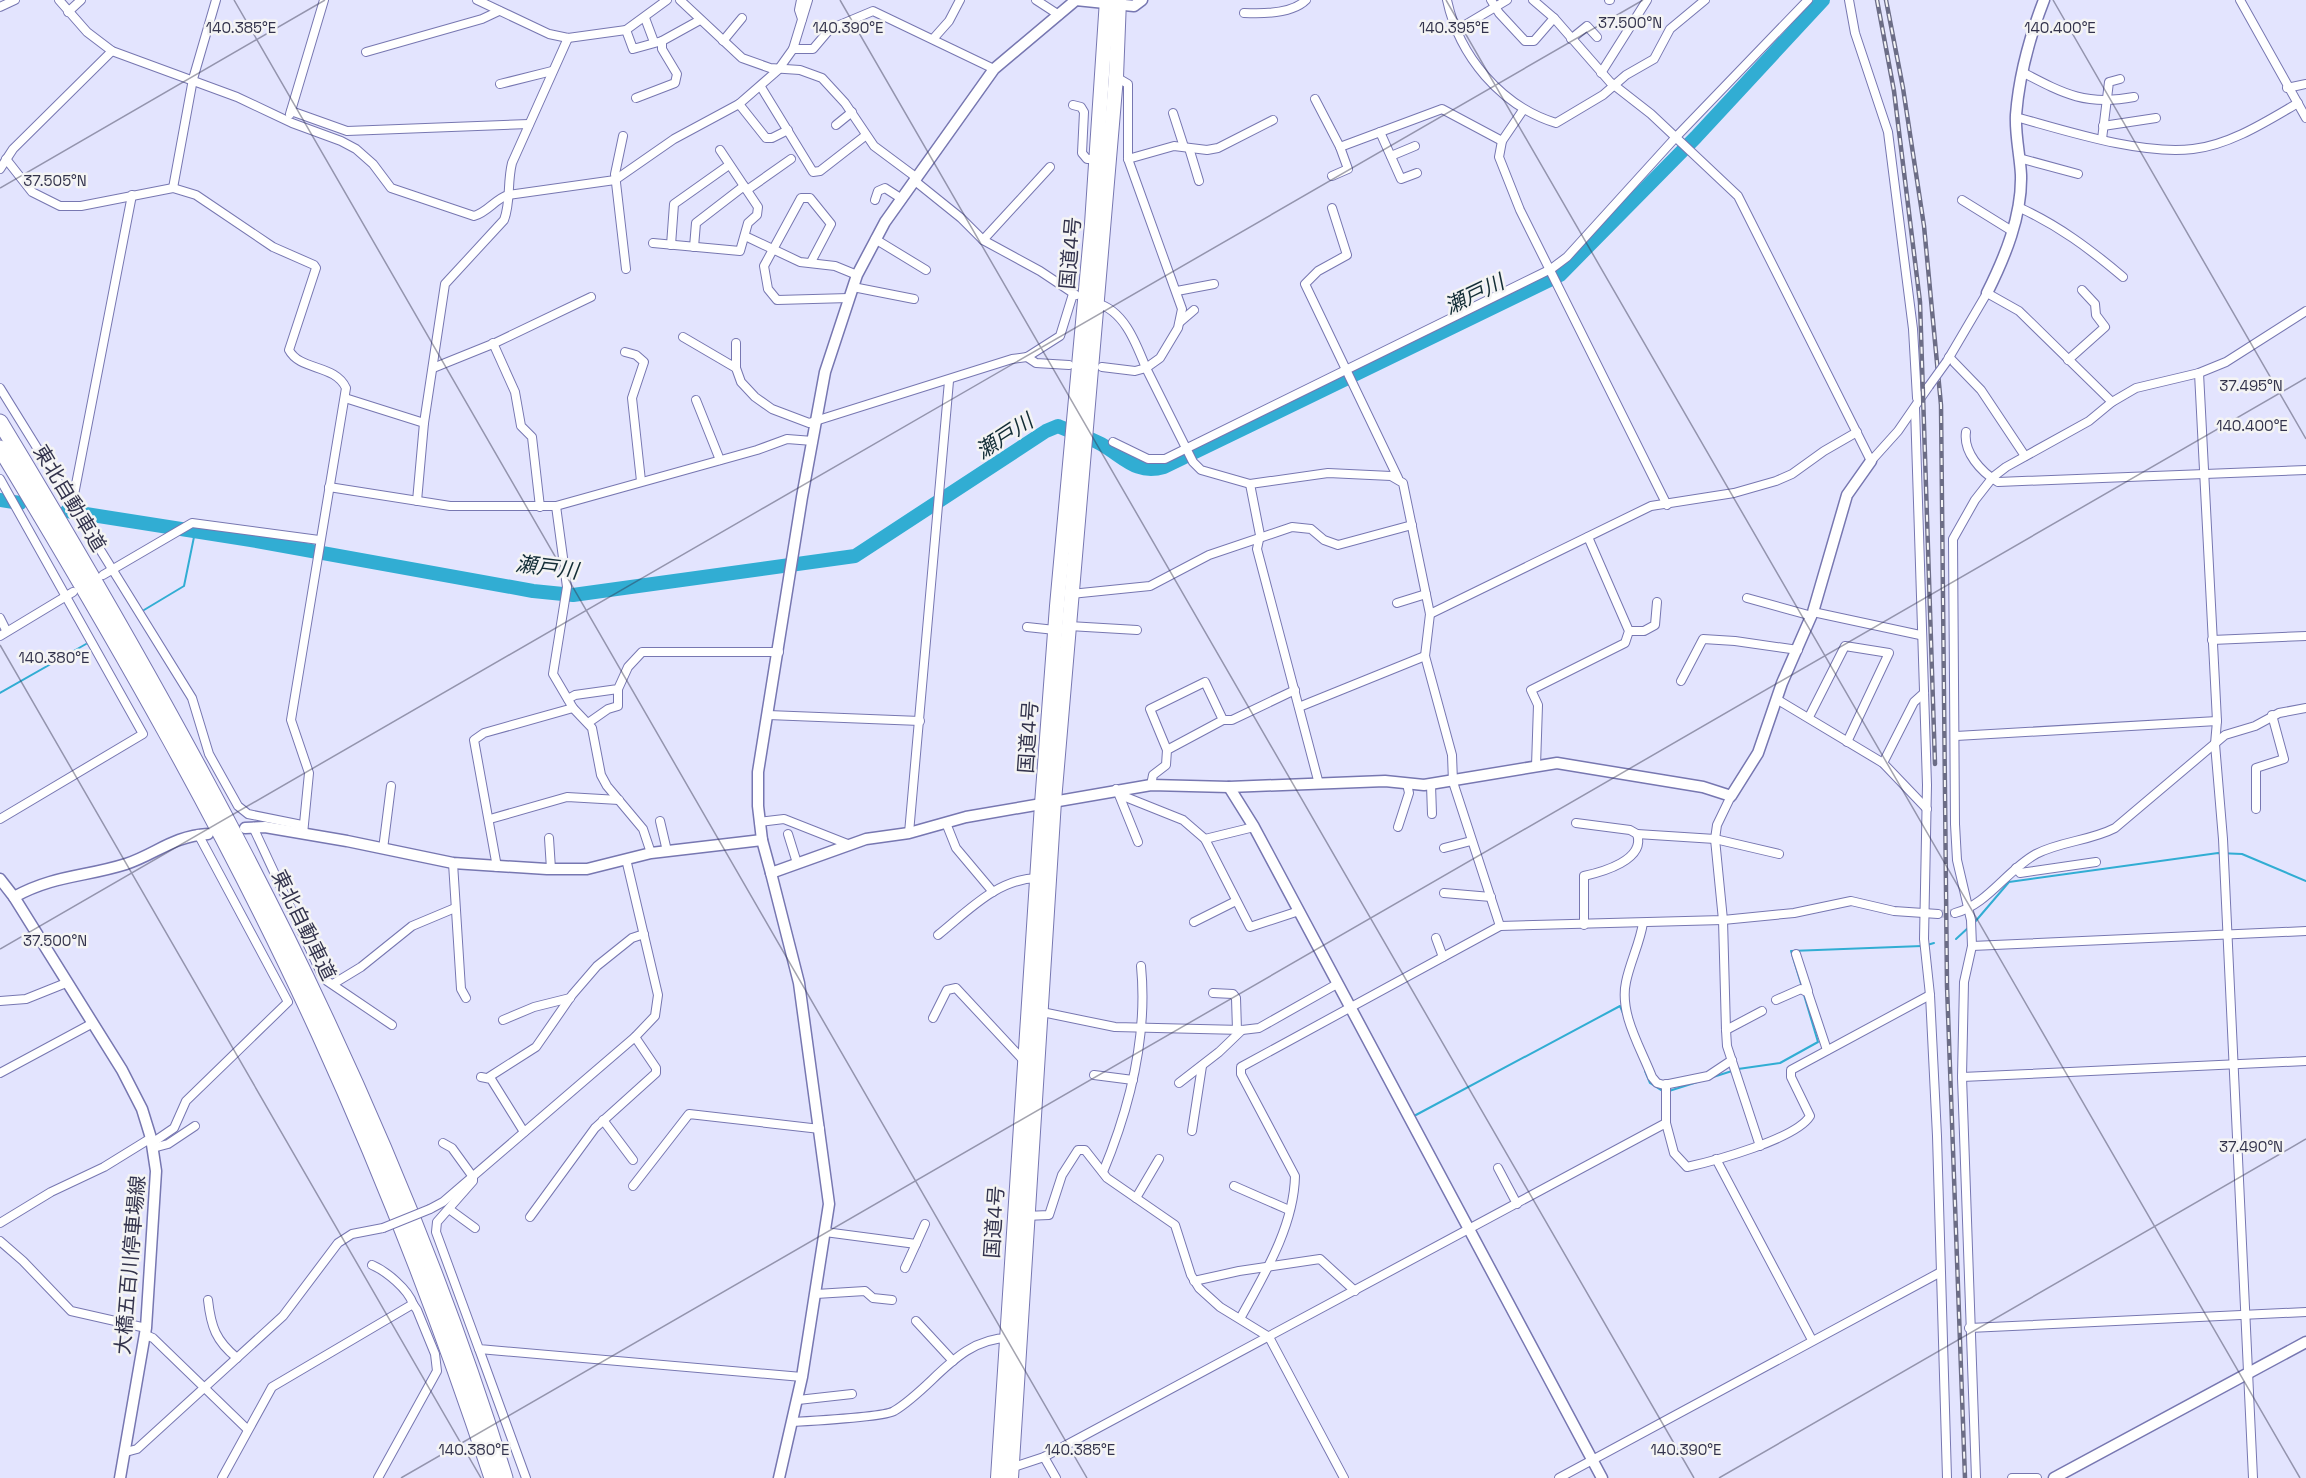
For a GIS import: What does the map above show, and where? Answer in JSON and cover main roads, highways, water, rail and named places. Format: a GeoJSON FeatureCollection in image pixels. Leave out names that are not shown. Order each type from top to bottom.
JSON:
{"type":"FeatureCollection","features":[{"type":"Feature","properties":{"kind":"highway","name":"国道4号"},"geometry":{"type":"LineString","coordinates":[[1085,298],[1116,77],[1113,1]]}},
{"type":"Feature","properties":{"kind":"highway","name":"国道4号"},"geometry":{"type":"LineString","coordinates":[[998,1478],[1013,1338],[1048,802],[1081,414],[1085,298],[1113,1]]}},
{"type":"Feature","properties":{"kind":"highway","name":"東北自動車道"},"geometry":{"type":"LineString","coordinates":[[0,422],[158,691],[290,941],[345,1058],[416,1225],[465,1353],[505,1478]]}},
{"type":"Feature","properties":{"kind":"highway","name":"東北自動車道"},"geometry":{"type":"LineString","coordinates":[[0,448],[172,744],[308,1011],[374,1157],[421,1275],[492,1478]]}},
{"type":"Feature","properties":{"kind":"highway","name":"国道4号"},"geometry":{"type":"LineString","coordinates":[[1062,628],[1071,594],[1078,454]]}},
{"type":"Feature","properties":{"kind":"highway","name":"国道4号"},"geometry":{"type":"LineString","coordinates":[[1021,1216],[1025,1062],[1035,1011],[1037,878],[1048,802]]}},
{"type":"Feature","properties":{"kind":"highway","name":"国道4号"},"geometry":{"type":"LineString","coordinates":[[1011,1473],[1013,1338]]}},
{"type":"Feature","properties":{"kind":"waterway","name":"瀬戸川"},"geometry":{"type":"LineString","coordinates":[[67,511],[251,540],[533,591],[573,595],[855,556],[1046,431],[1058,426],[1101,444],[1138,467],[1146,469],[1164,467],[1560,275],[1696,137],[1823,0]]}},
{"type":"Feature","properties":{"kind":"waterway","name":"瀬戸川"},"geometry":{"type":"LineString","coordinates":[[0,500],[20,503]]}},
{"type":"Feature","properties":{"kind":"waterway"},"geometry":{"type":"LineString","coordinates":[[144,610],[184,586],[195,532]]}},
{"type":"Feature","properties":{"kind":"waterway"},"geometry":{"type":"LineString","coordinates":[[0,693],[86,644]]}},
{"type":"Feature","properties":{"kind":"waterway"},"geometry":{"type":"LineString","coordinates":[[1974,923],[2009,882],[2218,853],[2242,854],[2306,881]]}},
{"type":"Feature","properties":{"kind":"waterway"},"geometry":{"type":"LineString","coordinates":[[1956,939],[1969,927]]}},
{"type":"Feature","properties":{"kind":"waterway"},"geometry":{"type":"LineString","coordinates":[[1927,945],[1934,943]]}},
{"type":"Feature","properties":{"kind":"waterway"},"geometry":{"type":"LineString","coordinates":[[1802,987],[1791,951],[1922,946]]}},
{"type":"Feature","properties":{"kind":"waterway"},"geometry":{"type":"LineString","coordinates":[[1738,1069],[1780,1063],[1818,1042],[1804,995]]}},
{"type":"Feature","properties":{"kind":"waterway"},"geometry":{"type":"LineString","coordinates":[[1414,1116],[1620,1006],[1625,1018]]}},
{"type":"Feature","properties":{"kind":"waterway"},"geometry":{"type":"LineString","coordinates":[[1645,1071],[1650,1083],[1664,1092]]}},
{"type":"Feature","properties":{"kind":"waterway"},"geometry":{"type":"LineString","coordinates":[[1669,1091],[1732,1071]]}},
{"type":"Feature","properties":{"kind":"tunnel"},"geometry":{"type":"LineString","coordinates":[[1938,914],[1955,913]]}},
{"type":"Feature","properties":{"kind":"railway"},"geometry":{"type":"LineString","coordinates":[[1877,0],[1894,91],[1920,302],[1935,764]]}},
{"type":"Feature","properties":{"kind":"railway"},"geometry":{"type":"LineString","coordinates":[[1886,0],[1903,88],[1924,226],[1941,405],[1947,986],[1965,1478]]}}]}
